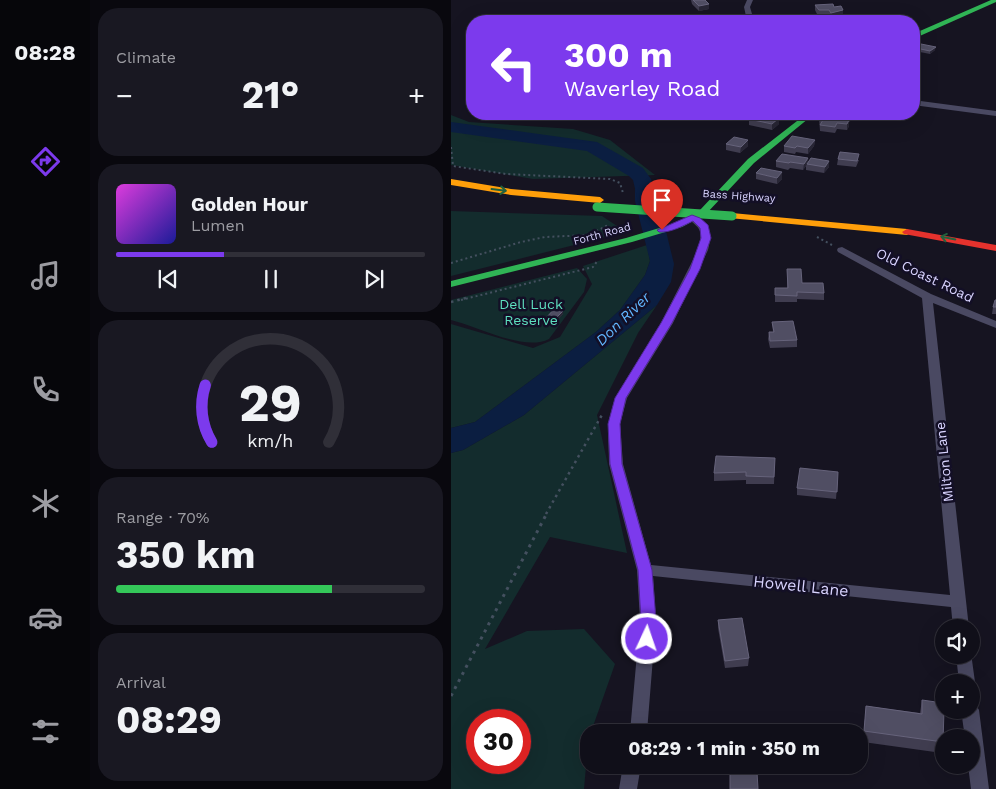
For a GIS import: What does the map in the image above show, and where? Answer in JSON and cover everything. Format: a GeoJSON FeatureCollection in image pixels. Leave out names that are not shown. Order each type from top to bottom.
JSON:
{"type":"FeatureCollection","features":[{"type":"Feature","properties":{"kind":"main road"},"geometry":{"type":"LineString","coordinates":[[920,34],[996,0]]}},
{"type":"Feature","properties":{"kind":"main road","name":"Forth Road"},"geometry":{"type":"LineString","coordinates":[[451,284],[629,240],[679,225],[703,212],[751,160],[802,120]]}},
{"type":"Feature","properties":{"kind":"main road","name":"Bass Highway"},"geometry":{"type":"LineString","coordinates":[[451,182],[599,203]]}},
{"type":"Feature","properties":{"kind":"main road","name":"Bass Highway"},"geometry":{"type":"LineString","coordinates":[[459,195],[501,200],[599,203],[733,212],[878,218],[996,237]]}},
{"type":"Feature","properties":{"kind":"main road","name":"Bass Highway"},"geometry":{"type":"LineString","coordinates":[[733,212],[895,230],[996,248]]}},
{"type":"Feature","properties":{"kind":"street"},"geometry":{"type":"LineString","coordinates":[[749,15],[747,7],[750,0]]}},
{"type":"Feature","properties":{"kind":"street"},"geometry":{"type":"LineString","coordinates":[[920,103],[996,114]]}},
{"type":"Feature","properties":{"kind":"street"},"geometry":{"type":"LineString","coordinates":[[639,724],[648,620],[645,570],[616,464],[614,424],[621,398],[667,323],[703,250],[706,238],[704,227],[692,218]]}},
{"type":"Feature","properties":{"kind":"street","name":"Old Coast Road"},"geometry":{"type":"LineString","coordinates":[[842,250],[927,296],[996,326]]}},
{"type":"Feature","properties":{"kind":"street","name":"Milton Lane"},"geometry":{"type":"LineString","coordinates":[[927,296],[960,619]]}},
{"type":"Feature","properties":{"kind":"street","name":"Howell Lane"},"geometry":{"type":"LineString","coordinates":[[645,570],[958,602]]}},
{"type":"Feature","properties":{"kind":"street"},"geometry":{"type":"LineString","coordinates":[[971,719],[980,789]]}},
{"type":"Feature","properties":{"kind":"street"},"geometry":{"type":"LineString","coordinates":[[628,789],[630,774]]}},
{"type":"Feature","properties":{"kind":"path"},"geometry":{"type":"LineString","coordinates":[[451,147],[453,166],[506,174],[610,179],[620,183],[623,193],[620,201]]}},
{"type":"Feature","properties":{"kind":"path"},"geometry":{"type":"LineString","coordinates":[[451,263],[521,242],[545,237],[589,235],[611,221]]}},
{"type":"Feature","properties":{"kind":"path"},"geometry":{"type":"LineString","coordinates":[[813,235],[842,250]]}},
{"type":"Feature","properties":{"kind":"path"},"geometry":{"type":"LineString","coordinates":[[451,302],[593,267],[603,256]]}},
{"type":"Feature","properties":{"kind":"path"},"geometry":{"type":"LineString","coordinates":[[451,696],[569,471],[607,406]]}},
{"type":"Feature","properties":{"kind":"green space"},"geometry":{"type":"Polygon","coordinates":[[[451,115],[469,122],[573,129],[610,140],[655,175],[533,179],[451,165],[451,115]]]}},
{"type":"Feature","properties":{"kind":"green space"},"geometry":{"type":"Polygon","coordinates":[[[451,211],[602,216],[626,232],[451,276],[451,211]]]}},
{"type":"Feature","properties":{"kind":"green space"},"geometry":{"type":"Polygon","coordinates":[[[647,245],[650,261],[645,275],[620,310],[596,332],[475,422],[451,428],[451,324],[533,348],[560,337],[592,284],[583,266],[647,245]]]}},
{"type":"Feature","properties":{"kind":"green space","name":"Dell Luck Reserve"},"geometry":{"type":"Polygon","coordinates":[[[577,268],[587,279],[584,292],[549,339],[539,342],[514,340],[451,320],[451,300],[577,268]]]}},
{"type":"Feature","properties":{"kind":"green space"},"geometry":{"type":"Polygon","coordinates":[[[657,305],[638,333],[597,415],[627,553],[550,537],[485,649],[527,631],[584,629],[615,664],[594,724],[580,724],[580,774],[585,774],[584,789],[451,789],[451,453],[463,450],[524,415],[657,305]]]}},
{"type":"Feature","properties":{"kind":"water"},"geometry":{"type":"Polygon","coordinates":[[[642,179],[655,186],[674,264],[671,282],[657,305],[524,415],[463,450],[451,453],[451,428],[475,422],[596,332],[620,310],[645,275],[650,261],[635,201],[635,185],[642,179]]]}},
{"type":"Feature","properties":{"kind":"building"},"geometry":{"type":"Polygon","coordinates":[[[693,0],[705,0],[709,4],[699,6],[693,0]]]}},
{"type":"Feature","properties":{"kind":"building"},"geometry":{"type":"Polygon","coordinates":[[[833,4],[834,7],[841,6],[843,10],[831,13],[829,10],[819,10],[815,5],[833,4]]]}},
{"type":"Feature","properties":{"kind":"building"},"geometry":{"type":"Polygon","coordinates":[[[920,45],[936,47],[930,51],[920,49],[920,45]]]}},
{"type":"Feature","properties":{"kind":"building"},"geometry":{"type":"Polygon","coordinates":[[[754,120],[777,120],[772,124],[754,120]]]}},
{"type":"Feature","properties":{"kind":"building"},"geometry":{"type":"Polygon","coordinates":[[[823,120],[849,120],[847,124],[837,123],[835,127],[820,125],[823,120]]]}},
{"type":"Feature","properties":{"kind":"building"},"geometry":{"type":"Polygon","coordinates":[[[792,136],[815,140],[808,148],[784,146],[792,136]]]}},
{"type":"Feature","properties":{"kind":"building"},"geometry":{"type":"Polygon","coordinates":[[[734,137],[748,140],[741,147],[726,144],[734,137]]]}},
{"type":"Feature","properties":{"kind":"building"},"geometry":{"type":"Polygon","coordinates":[[[840,152],[859,154],[857,161],[838,159],[840,152]]]}},
{"type":"Feature","properties":{"kind":"building"},"geometry":{"type":"Polygon","coordinates":[[[782,154],[808,158],[804,164],[776,161],[782,154]]]}},
{"type":"Feature","properties":{"kind":"building"},"geometry":{"type":"Polygon","coordinates":[[[811,158],[829,161],[825,167],[807,164],[811,158]]]}},
{"type":"Feature","properties":{"kind":"building"},"geometry":{"type":"Polygon","coordinates":[[[761,168],[782,172],[777,178],[756,173],[761,168]]]}},
{"type":"Feature","properties":{"kind":"building"},"geometry":{"type":"Polygon","coordinates":[[[787,269],[801,269],[802,283],[823,283],[824,293],[797,292],[797,296],[775,295],[775,288],[788,288],[787,269]]]}},
{"type":"Feature","properties":{"kind":"building"},"geometry":{"type":"Polygon","coordinates":[[[555,308],[563,311],[554,320],[546,318],[555,308]]]}},
{"type":"Feature","properties":{"kind":"building"},"geometry":{"type":"Polygon","coordinates":[[[793,321],[797,340],[770,341],[769,332],[774,332],[772,322],[793,321]]]}},
{"type":"Feature","properties":{"kind":"building"},"geometry":{"type":"Polygon","coordinates":[[[716,456],[775,458],[774,477],[746,476],[746,472],[714,473],[716,456]]]}},
{"type":"Feature","properties":{"kind":"building"},"geometry":{"type":"Polygon","coordinates":[[[800,468],[838,472],[837,492],[797,488],[800,468]]]}},
{"type":"Feature","properties":{"kind":"building"},"geometry":{"type":"Polygon","coordinates":[[[742,618],[749,658],[725,661],[718,620],[742,618]]]}},
{"type":"Feature","properties":{"kind":"building"},"geometry":{"type":"Polygon","coordinates":[[[922,700],[935,702],[935,719],[944,719],[943,729],[935,729],[935,741],[868,732],[868,724],[865,724],[866,706],[922,714],[922,700]]]}},
{"type":"Feature","properties":{"kind":"building"},"geometry":{"type":"Polygon","coordinates":[[[730,774],[757,774],[758,789],[730,789],[730,774]]]}},
{"type":"Feature","properties":{"kind":"waterway","name":"Don River"},"geometry":{"type":"LineString","coordinates":[[451,127],[591,146],[636,172],[642,179],[650,210]]}},
{"type":"Feature","properties":{"kind":"traffic: fast"},"geometry":{"type":"LineString","coordinates":[[920,34],[996,0]]}},
{"type":"Feature","properties":{"kind":"traffic: fast"},"geometry":{"type":"LineString","coordinates":[[451,284],[629,240],[679,225],[703,212],[751,161],[802,120]]}},
{"type":"Feature","properties":{"kind":"traffic: fast"},"geometry":{"type":"LineString","coordinates":[[597,207],[732,216]]}},
{"type":"Feature","properties":{"kind":"traffic: slow"},"geometry":{"type":"LineString","coordinates":[[451,182],[511,192],[600,200]]}},
{"type":"Feature","properties":{"kind":"traffic: slow"},"geometry":{"type":"LineString","coordinates":[[732,216],[907,232]]}},
{"type":"Feature","properties":{"kind":"traffic: jam"},"geometry":{"type":"LineString","coordinates":[[907,232],[996,248]]}},
{"type":"Feature","properties":{"kind":"route"},"geometry":{"type":"LineString","coordinates":[[647,639],[648,620],[645,570],[616,464],[614,424],[621,398],[667,323],[695,269],[706,238],[704,227],[692,218],[679,225],[662,230]]}}]}
